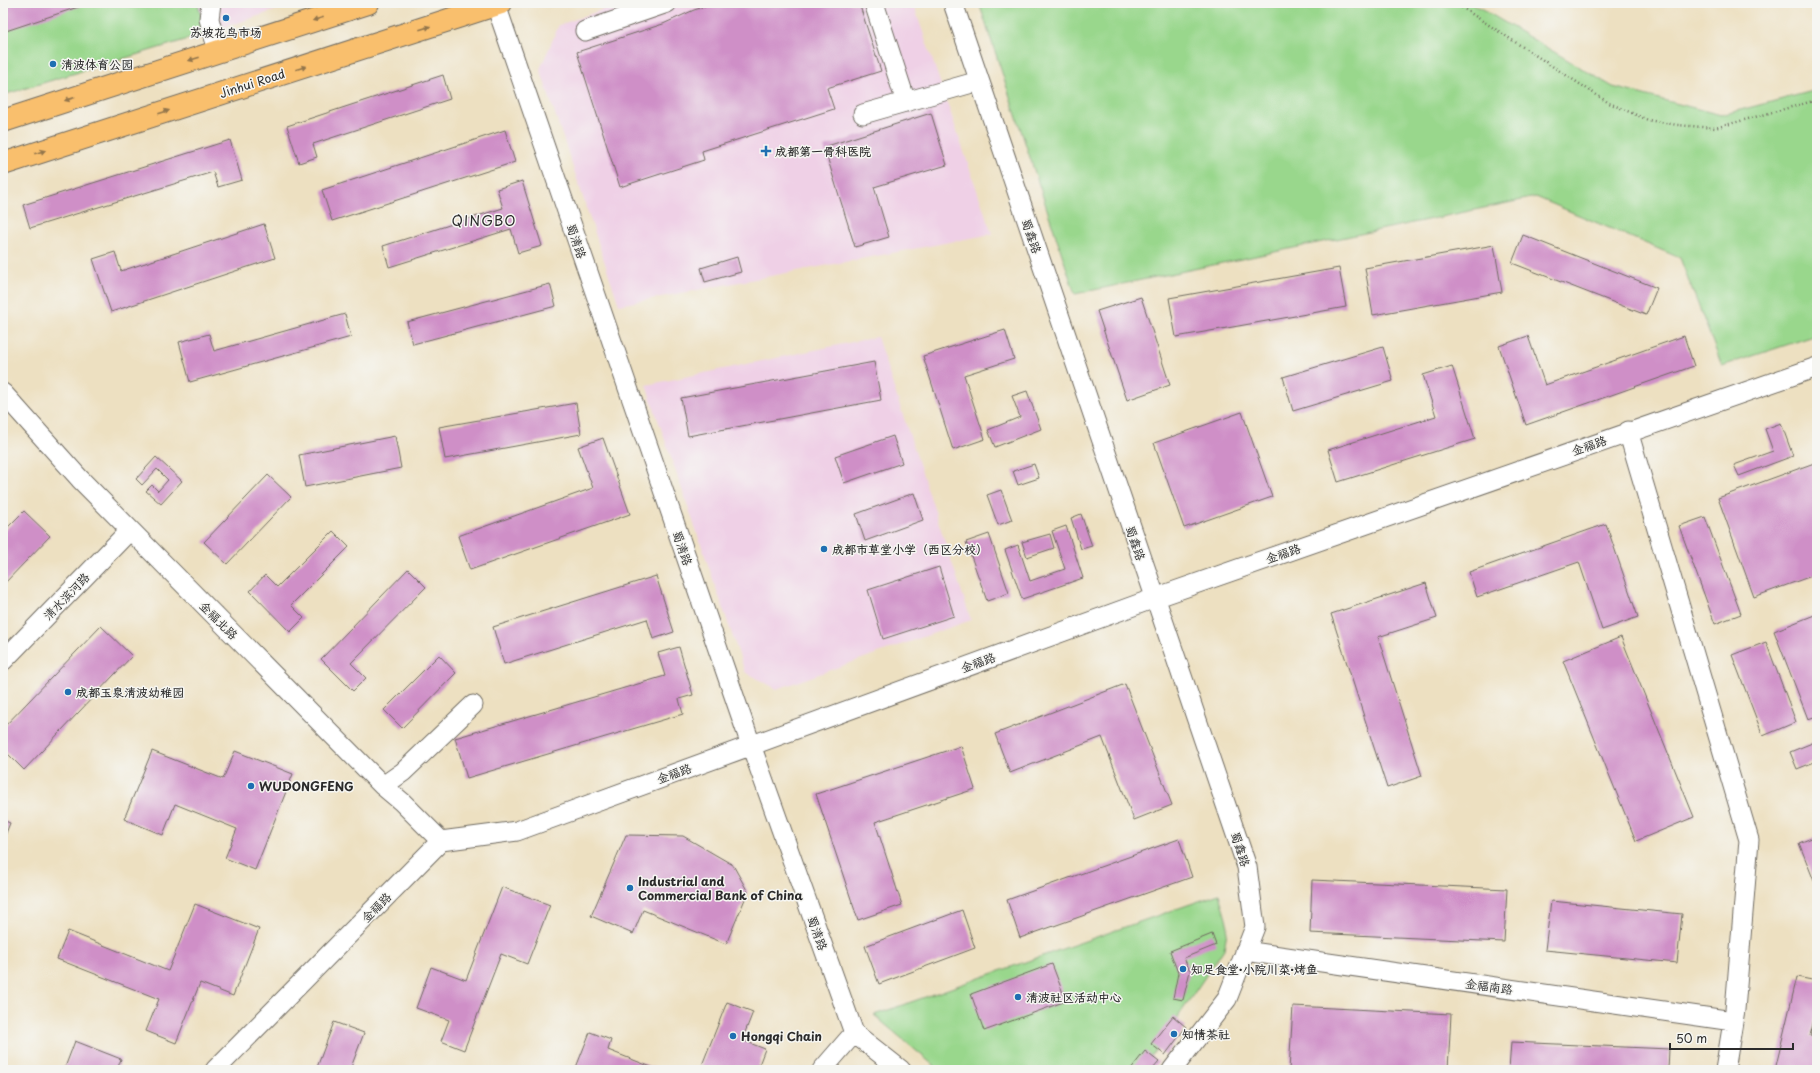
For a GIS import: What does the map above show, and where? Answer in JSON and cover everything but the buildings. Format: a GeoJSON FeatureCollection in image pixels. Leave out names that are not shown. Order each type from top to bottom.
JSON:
{"type":"FeatureCollection","features":[{"type":"Feature","properties":{"kind":"main road"},"geometry":{"type":"LineString","coordinates":[[3,121],[368,3]]}},
{"type":"Feature","properties":{"kind":"main road","name":"Jinhui Road"},"geometry":{"type":"LineString","coordinates":[[3,164],[498,4]]}},
{"type":"Feature","properties":{"kind":"street"},"geometry":{"type":"LineString","coordinates":[[211,3],[209,19],[218,51]]}},
{"type":"Feature","properties":{"kind":"street"},"geometry":{"type":"LineString","coordinates":[[585,31],[667,3]]}},
{"type":"Feature","properties":{"kind":"street"},"geometry":{"type":"LineString","coordinates":[[874,3],[906,102]]}},
{"type":"Feature","properties":{"kind":"street","name":"蜀鑫路"},"geometry":{"type":"LineString","coordinates":[[952,3],[1247,867],[1255,927],[1227,999],[1172,1070]]}},
{"type":"Feature","properties":{"kind":"street","name":"蜀清路"},"geometry":{"type":"LineString","coordinates":[[498,4],[751,745],[854,1033]]}},
{"type":"Feature","properties":{"kind":"street"},"geometry":{"type":"LineString","coordinates":[[863,114],[979,81]]}},
{"type":"Feature","properties":{"kind":"street","name":"金福路"},"geometry":{"type":"LineString","coordinates":[[215,1070],[441,841],[517,831],[1155,598],[1628,431],[1817,367]]}},
{"type":"Feature","properties":{"kind":"street","name":"金福北路"},"geometry":{"type":"LineString","coordinates":[[3,394],[80,479],[383,786],[402,802],[441,841]]}},
{"type":"Feature","properties":{"kind":"street"},"geometry":{"type":"LineString","coordinates":[[1628,431],[1749,840],[1733,1021],[1725,1070]]}},
{"type":"Feature","properties":{"kind":"street","name":"清水滨河路"},"geometry":{"type":"LineString","coordinates":[[3,661],[130,530]]}},
{"type":"Feature","properties":{"kind":"street"},"geometry":{"type":"LineString","coordinates":[[383,786],[403,772],[474,705]]}},
{"type":"Feature","properties":{"kind":"street","name":"金福南路"},"geometry":{"type":"LineString","coordinates":[[1246,951],[1733,1021]]}},
{"type":"Feature","properties":{"kind":"street"},"geometry":{"type":"LineString","coordinates":[[822,1070],[854,1033],[901,1070]]}},
{"type":"Feature","properties":{"kind":"path"},"geometry":{"type":"LineString","coordinates":[[1455,3],[1609,103],[1648,120],[1677,125],[1715,128],[1817,100]]}},
{"type":"Feature","properties":{"kind":"shaded area","name":"苏坡花鸟市场"},"geometry":{"type":"Polygon","coordinates":[[[198,3],[297,3],[205,34],[198,3]]]}},
{"type":"Feature","properties":{"kind":"shaded area","name":"成都第一骨科医院"},"geometry":{"type":"Polygon","coordinates":[[[621,3],[913,3],[992,234],[619,305],[540,69],[559,25],[621,3]]]}},
{"type":"Feature","properties":{"kind":"shaded area","name":"成都市草堂小学（西区分校）"},"geometry":{"type":"Polygon","coordinates":[[[877,337],[971,620],[777,689],[745,672],[646,385],[877,337]]]}},
{"type":"Feature","properties":{"kind":"green space","name":"清波体育公园"},"geometry":{"type":"Polygon","coordinates":[[[3,3],[198,3],[205,34],[3,95],[3,3]]]}},
{"type":"Feature","properties":{"kind":"green space"},"geometry":{"type":"Polygon","coordinates":[[[979,3],[1472,3],[1613,87],[1721,115],[1817,90],[1817,335],[1722,366],[1680,258],[1536,197],[1075,294],[979,3]]]}},
{"type":"Feature","properties":{"kind":"green space"},"geometry":{"type":"Polygon","coordinates":[[[1219,894],[1228,926],[1224,949],[1142,1070],[939,1070],[874,1015],[1219,894]]]}},
{"type":"Feature","properties":{"kind":"place","name":"苏坡花鸟市场"},"geometry":{"type":"Point","coordinates":[226,18]}},
{"type":"Feature","properties":{"kind":"place","name":"清波体育公园"},"geometry":{"type":"Point","coordinates":[53,64]}},
{"type":"Feature","properties":{"kind":"place","name":"成都第一骨科医院"},"geometry":{"type":"Point","coordinates":[766,151]}},
{"type":"Feature","properties":{"kind":"place","name":"成都市草堂小学（西区分校）"},"geometry":{"type":"Point","coordinates":[824,549]}},
{"type":"Feature","properties":{"kind":"place","name":"成都玉泉清波幼稚园"},"geometry":{"type":"Point","coordinates":[68,692]}},
{"type":"Feature","properties":{"kind":"place","name":"WUDONGFENG"},"geometry":{"type":"Point","coordinates":[251,786]}},
{"type":"Feature","properties":{"kind":"place","name":"Industrial and Commercial Bank of China"},"geometry":{"type":"Point","coordinates":[630,888]}},
{"type":"Feature","properties":{"kind":"place","name":"知足食堂·小院川菜·烤鱼"},"geometry":{"type":"Point","coordinates":[1183,969]}},
{"type":"Feature","properties":{"kind":"place","name":"清波社区活动中心"},"geometry":{"type":"Point","coordinates":[1018,997]}},
{"type":"Feature","properties":{"kind":"place","name":"知情茶社"},"geometry":{"type":"Point","coordinates":[1174,1034]}},
{"type":"Feature","properties":{"kind":"place","name":"Hongqi Chain"},"geometry":{"type":"Point","coordinates":[733,1036]}},
{"type":"Feature","properties":{"kind":"district","name":"QINGBO"},"geometry":{"type":"Point","coordinates":[484,220]}}]}
